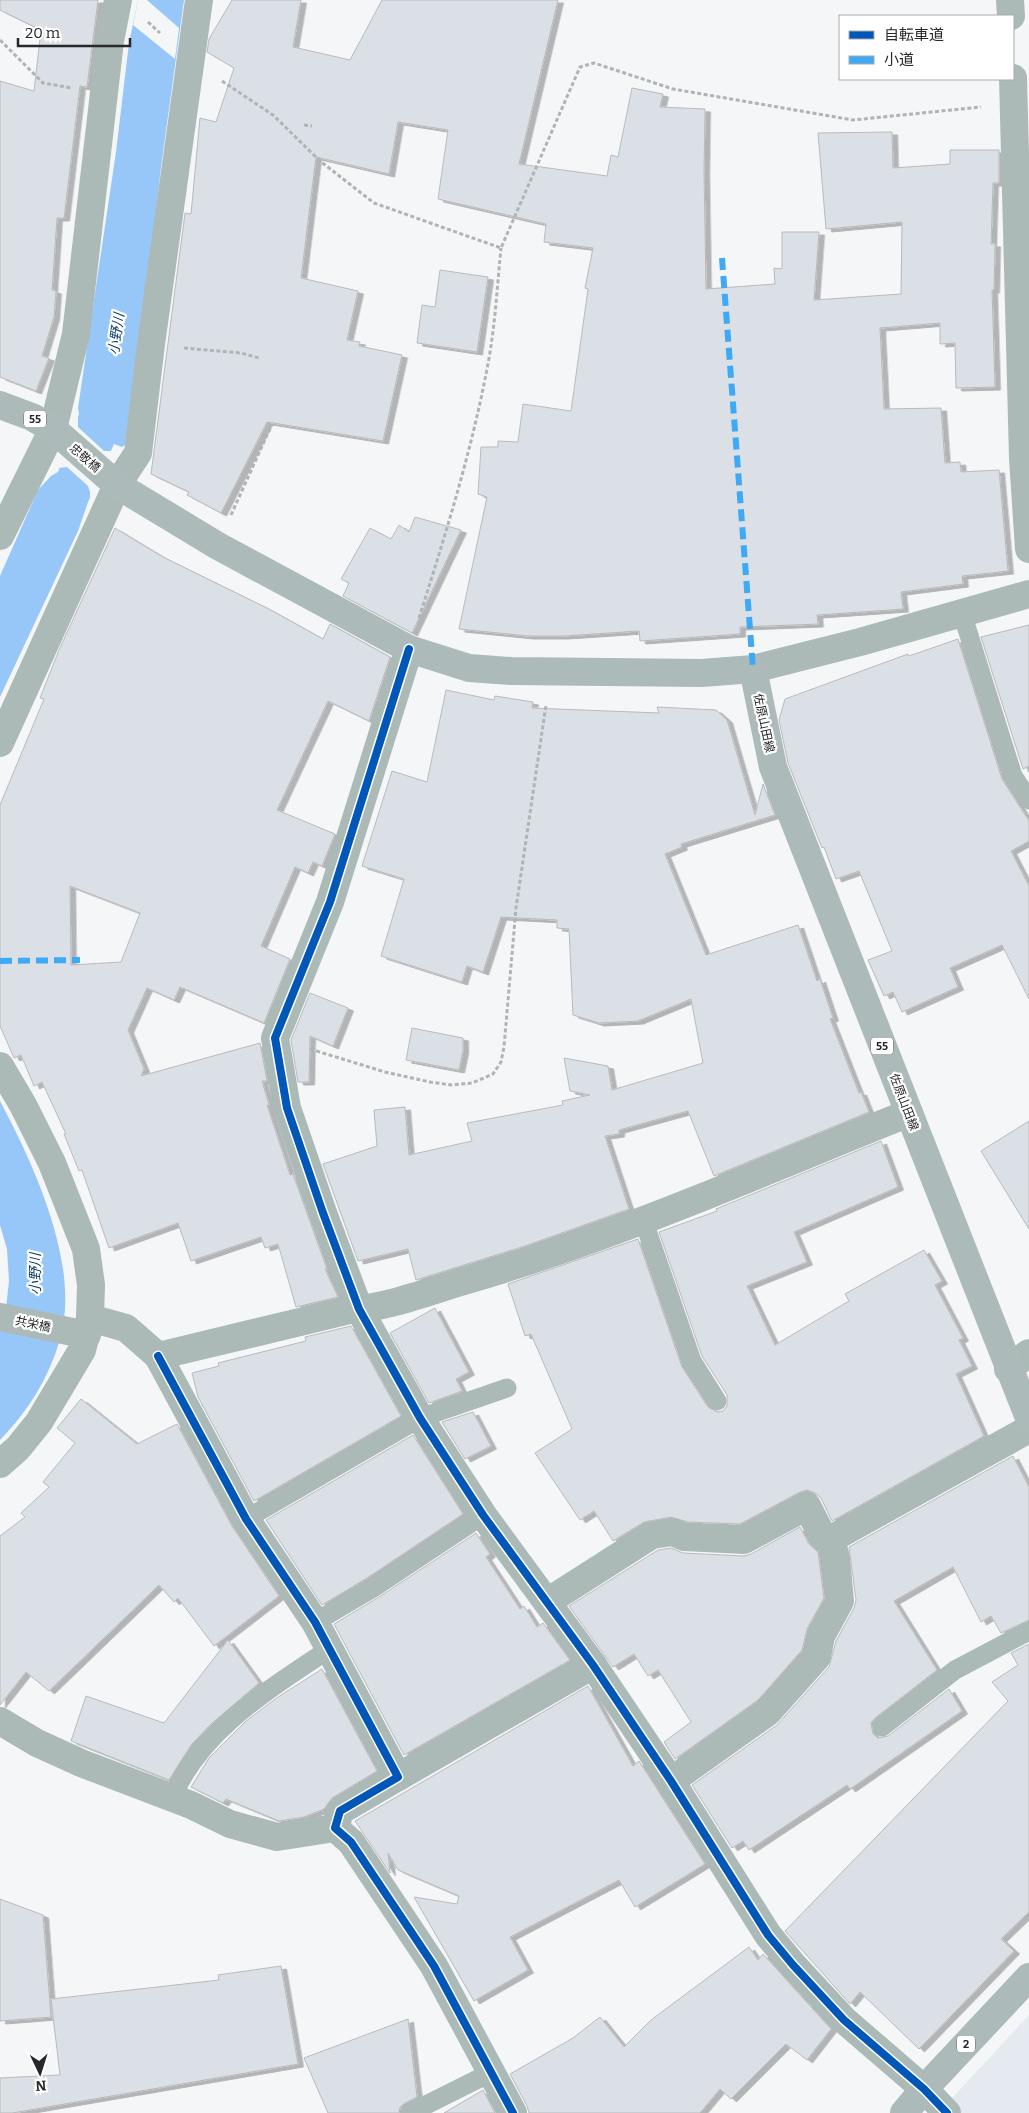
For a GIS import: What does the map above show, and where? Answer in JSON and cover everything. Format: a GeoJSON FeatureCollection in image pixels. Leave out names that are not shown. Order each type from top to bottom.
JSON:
{"type":"FeatureCollection","features":[{"type":"Feature","properties":{"kind":"main road","name":"55"},"geometry":{"type":"LineString","coordinates":[[0,405],[32,417],[59,435]]}},
{"type":"Feature","properties":{"kind":"main road","name":"忠敬橋"},"geometry":{"type":"LineString","coordinates":[[59,435],[111,480]]}},
{"type":"Feature","properties":{"kind":"main road","name":"55"},"geometry":{"type":"LineString","coordinates":[[111,480],[218,546],[409,649],[469,668],[551,672],[702,672],[753,669]]}},
{"type":"Feature","properties":{"kind":"main road","name":"佐原山田線"},"geometry":{"type":"LineString","coordinates":[[753,669],[773,767],[909,1113],[1019,1361],[1029,1418]]}},
{"type":"Feature","properties":{"kind":"main road","name":"2"},"geometry":{"type":"LineString","coordinates":[[904,2113],[924,2089],[1029,1977]]}},
{"type":"Feature","properties":{"kind":"street"},"geometry":{"type":"LineString","coordinates":[[0,536],[59,435],[76,334],[110,41],[118,0]]}},
{"type":"Feature","properties":{"kind":"street"},"geometry":{"type":"LineString","coordinates":[[0,743],[111,480],[138,453],[151,344],[199,0]]}},
{"type":"Feature","properties":{"kind":"street"},"geometry":{"type":"LineString","coordinates":[[1010,0],[1011,15]]}},
{"type":"Feature","properties":{"kind":"street"},"geometry":{"type":"LineString","coordinates":[[1013,91],[1023,458],[1029,550]]}},
{"type":"Feature","properties":{"kind":"street"},"geometry":{"type":"LineString","coordinates":[[753,669],[1029,594]]}},
{"type":"Feature","properties":{"kind":"street"},"geometry":{"type":"LineString","coordinates":[[409,649],[330,902],[275,1038],[287,1108],[322,1213],[359,1309],[420,1418],[483,1514],[593,1665],[671,1781],[768,1935],[793,1966],[844,2020],[924,2089],[947,2113]]}},
{"type":"Feature","properties":{"kind":"street"},"geometry":{"type":"LineString","coordinates":[[0,1066],[23,1105],[52,1163],[86,1249],[91,1285],[80,1328],[82,1350],[39,1422],[18,1448],[0,1464]]}},
{"type":"Feature","properties":{"kind":"street"},"geometry":{"type":"LineString","coordinates":[[398,1777],[315,1622],[246,1519],[158,1356],[377,1306],[507,1268],[643,1219],[909,1113]]}},
{"type":"Feature","properties":{"kind":"street","name":"共栄橋"},"geometry":{"type":"LineString","coordinates":[[2,1318],[80,1328],[126,1328],[158,1356]]}},
{"type":"Feature","properties":{"kind":"street"},"geometry":{"type":"LineString","coordinates":[[547,1602],[652,1535],[673,1532],[684,1537],[744,1540],[807,1506],[823,1537],[831,1539],[1029,1429]]}},
{"type":"Feature","properties":{"kind":"street"},"geometry":{"type":"LineString","coordinates":[[671,1781],[768,1712],[817,1657],[821,1636],[840,1601],[836,1558],[831,1539]]}},
{"type":"Feature","properties":{"kind":"street"},"geometry":{"type":"LineString","coordinates":[[335,1828],[340,1811],[593,1665]]}},
{"type":"Feature","properties":{"kind":"street"},"geometry":{"type":"LineString","coordinates":[[0,1721],[37,1743],[82,1763],[191,1805],[230,1824],[277,1837],[335,1828]]}},
{"type":"Feature","properties":{"kind":"street"},"geometry":{"type":"LineString","coordinates":[[335,1828],[351,1842],[434,1966],[512,2113]]}},
{"type":"Feature","properties":{"kind":"lane"},"geometry":{"type":"LineString","coordinates":[[962,613],[1013,776],[1029,800]]}},
{"type":"Feature","properties":{"kind":"lane"},"geometry":{"type":"LineString","coordinates":[[643,1219],[692,1361],[717,1401]]}},
{"type":"Feature","properties":{"kind":"lane"},"geometry":{"type":"LineString","coordinates":[[246,1519],[420,1418],[507,1388]]}},
{"type":"Feature","properties":{"kind":"lane"},"geometry":{"type":"LineString","coordinates":[[315,1622],[373,1588],[483,1514]]}},
{"type":"Feature","properties":{"kind":"lane"},"geometry":{"type":"LineString","coordinates":[[882,1727],[955,1670],[1029,1631]]}},
{"type":"Feature","properties":{"kind":"lane"},"geometry":{"type":"LineString","coordinates":[[172,1798],[180,1780],[225,1723],[260,1696],[329,1649]]}},
{"type":"Feature","properties":{"kind":"lane"},"geometry":{"type":"LineString","coordinates":[[410,2113],[490,2073]]}},
{"type":"Feature","properties":{"kind":"path"},"geometry":{"type":"LineString","coordinates":[[144,18],[164,36]]}},
{"type":"Feature","properties":{"kind":"path"},"geometry":{"type":"LineString","coordinates":[[0,40],[43,83],[104,93]]}},
{"type":"Feature","properties":{"kind":"path"},"geometry":{"type":"LineString","coordinates":[[191,59],[273,115],[320,161],[374,203],[501,248]]}},
{"type":"Feature","properties":{"kind":"path"},"geometry":{"type":"LineString","coordinates":[[409,649],[455,503],[487,370],[501,248],[580,67],[594,63],[673,88],[853,120],[1013,91]]}},
{"type":"Feature","properties":{"kind":"path"},"geometry":{"type":"LineString","coordinates":[[304,125],[312,126]]}},
{"type":"Feature","properties":{"kind":"path"},"geometry":{"type":"LineString","coordinates":[[151,344],[241,353],[259,358]]}},
{"type":"Feature","properties":{"kind":"path"},"geometry":{"type":"LineString","coordinates":[[218,546],[272,424]]}},
{"type":"Feature","properties":{"kind":"path"},"geometry":{"type":"LineString","coordinates":[[275,1038],[385,1072],[430,1082],[452,1085],[472,1083],[493,1074],[501,1062],[504,1047],[516,908],[551,672]]}},
{"type":"Feature","properties":{"kind":"shaded area"},"geometry":{"type":"Polygon","coordinates":[[[1029,2015],[1029,2113],[939,2113],[942,2109],[1029,2015]]]}},
{"type":"Feature","properties":{"kind":"water","name":"小野川"},"geometry":{"type":"Polygon","coordinates":[[[138,0],[184,0],[161,167],[131,433],[129,442],[122,447],[114,444],[88,502],[78,531],[0,697],[0,576],[38,490],[51,476],[58,472],[79,414],[78,408],[116,152],[129,43],[138,0]]]}},
{"type":"Feature","properties":{"kind":"water","name":"小野川"},"geometry":{"type":"Polygon","coordinates":[[[0,1101],[24,1149],[46,1202],[61,1256],[65,1283],[65,1309],[58,1345],[44,1380],[24,1412],[0,1440],[0,1330],[6,1308],[9,1281],[7,1249],[0,1225],[0,1101]]]}},
{"type":"Feature","properties":{"kind":"pier"},"geometry":{"type":"Polygon","coordinates":[[[138,0],[147,0],[179,28],[175,59],[133,25],[138,0]]]}},
{"type":"Feature","properties":{"kind":"pier"},"geometry":{"type":"Polygon","coordinates":[[[78,408],[78,427],[104,451],[114,451],[90,502],[88,486],[67,467],[57,468],[78,408]]]}},
{"type":"Feature","properties":{"kind":"building"},"geometry":{"type":"Polygon","coordinates":[[[0,0],[98,0],[87,87],[80,86],[64,218],[57,218],[52,290],[56,291],[54,317],[42,356],[49,358],[36,391],[0,377],[0,81],[34,91],[41,30],[0,10],[0,0]]]}},
{"type":"Feature","properties":{"kind":"building"},"geometry":{"type":"Polygon","coordinates":[[[232,0],[301,0],[293,47],[350,60],[382,0],[558,0],[519,164],[607,176],[611,155],[618,157],[632,88],[663,94],[660,107],[705,109],[706,289],[775,284],[774,268],[782,269],[782,232],[819,232],[814,300],[901,294],[902,222],[826,229],[818,133],[892,132],[893,168],[950,164],[950,150],[999,150],[999,183],[993,183],[991,244],[995,244],[994,290],[992,290],[995,387],[956,388],[955,343],[940,344],[940,323],[880,328],[884,409],[941,408],[945,463],[960,462],[961,472],[999,470],[1008,571],[962,576],[963,584],[901,592],[903,609],[817,615],[818,624],[740,627],[740,634],[640,641],[639,631],[563,636],[528,636],[459,629],[487,497],[478,494],[481,447],[498,447],[498,441],[518,442],[523,404],[571,411],[588,289],[585,288],[593,248],[544,242],[546,224],[438,199],[448,130],[398,122],[389,174],[316,157],[301,278],[358,291],[347,340],[360,342],[359,346],[402,355],[383,441],[267,422],[221,513],[187,495],[189,492],[151,474],[185,213],[191,214],[200,118],[216,122],[234,68],[207,52],[209,39],[232,0]]]}},
{"type":"Feature","properties":{"kind":"building"},"geometry":{"type":"Polygon","coordinates":[[[440,270],[488,277],[477,352],[417,343],[422,305],[435,307],[440,270]]]}},
{"type":"Feature","properties":{"kind":"building"},"geometry":{"type":"Polygon","coordinates":[[[415,517],[461,530],[412,633],[343,596],[349,583],[341,579],[370,528],[391,539],[399,525],[409,532],[415,517]]]}},
{"type":"Feature","properties":{"kind":"building"},"geometry":{"type":"Polygon","coordinates":[[[115,528],[163,557],[269,609],[323,639],[330,624],[390,657],[369,721],[328,701],[277,810],[335,834],[322,866],[313,862],[308,873],[295,867],[261,946],[290,959],[264,1023],[180,987],[174,1000],[147,988],[128,1030],[144,1069],[141,1076],[260,1043],[267,1081],[262,1081],[269,1105],[267,1105],[290,1175],[293,1174],[327,1269],[325,1269],[338,1297],[296,1307],[278,1244],[265,1248],[261,1237],[191,1261],[178,1223],[109,1248],[82,1170],[79,1171],[64,1134],[66,1134],[42,1082],[34,1086],[21,1055],[14,1058],[0,1026],[0,805],[44,699],[40,698],[59,650],[115,528]],[[70,886],[71,965],[121,962],[140,913],[70,886]]]}},
{"type":"Feature","properties":{"kind":"building"},"geometry":{"type":"Polygon","coordinates":[[[1029,625],[1029,766],[1023,769],[981,637],[1029,625]]]}},
{"type":"Feature","properties":{"kind":"building"},"geometry":{"type":"Polygon","coordinates":[[[958,639],[1002,779],[1029,821],[1029,841],[1011,851],[1029,886],[1029,999],[1002,945],[950,968],[958,987],[902,1012],[893,992],[884,996],[868,960],[892,951],[859,871],[836,879],[788,763],[779,720],[785,699],[908,654],[909,656],[958,639]]]}},
{"type":"Feature","properties":{"kind":"building"},"geometry":{"type":"Polygon","coordinates":[[[446,690],[494,700],[495,696],[533,702],[532,708],[659,713],[657,707],[716,710],[727,720],[755,815],[763,784],[775,815],[681,844],[682,847],[665,854],[706,955],[798,925],[817,981],[820,979],[833,1018],[830,1019],[859,1093],[861,1092],[869,1112],[714,1176],[688,1111],[619,1130],[619,1134],[605,1136],[629,1209],[525,1246],[416,1280],[408,1249],[358,1261],[323,1164],[377,1146],[374,1110],[405,1107],[409,1155],[472,1141],[467,1123],[563,1105],[562,1101],[590,1095],[570,1091],[564,1058],[608,1066],[612,1090],[703,1063],[691,999],[638,1021],[599,1023],[573,1015],[569,929],[557,928],[557,920],[501,917],[483,972],[467,966],[462,982],[381,956],[404,879],[362,866],[392,771],[427,782],[446,690]]]}},
{"type":"Feature","properties":{"kind":"building"},"geometry":{"type":"Polygon","coordinates":[[[310,993],[348,1008],[333,1046],[310,1036],[309,1082],[298,1082],[291,1040],[310,993]]]}},
{"type":"Feature","properties":{"kind":"building"},"geometry":{"type":"Polygon","coordinates":[[[412,1028],[463,1038],[463,1051],[459,1070],[406,1060],[412,1028]]]}},
{"type":"Feature","properties":{"kind":"building"},"geometry":{"type":"Polygon","coordinates":[[[1029,1121],[1029,1229],[981,1151],[1029,1121]]]}},
{"type":"Feature","properties":{"kind":"building"},"geometry":{"type":"Polygon","coordinates":[[[881,1141],[898,1187],[794,1232],[807,1262],[747,1286],[775,1345],[849,1301],[845,1294],[924,1250],[942,1281],[935,1285],[963,1338],[959,1340],[972,1366],[956,1374],[984,1436],[832,1521],[821,1498],[807,1490],[740,1524],[688,1522],[671,1517],[644,1522],[613,1541],[594,1511],[580,1520],[535,1453],[572,1429],[531,1334],[525,1336],[508,1284],[638,1239],[682,1367],[708,1407],[717,1412],[723,1411],[727,1406],[727,1395],[702,1356],[659,1232],[717,1211],[716,1209],[881,1141]]]}},
{"type":"Feature","properties":{"kind":"building"},"geometry":{"type":"Polygon","coordinates":[[[435,1308],[469,1372],[456,1379],[462,1391],[429,1403],[390,1333],[435,1308]]]}},
{"type":"Feature","properties":{"kind":"building"},"geometry":{"type":"Polygon","coordinates":[[[351,1326],[401,1416],[254,1501],[198,1397],[192,1373],[219,1366],[218,1363],[306,1341],[305,1337],[351,1326]]]}},
{"type":"Feature","properties":{"kind":"building"},"geometry":{"type":"Polygon","coordinates":[[[81,1399],[137,1444],[177,1424],[232,1526],[279,1596],[214,1646],[178,1598],[174,1602],[159,1585],[49,1691],[26,1672],[0,1705],[0,1536],[25,1517],[21,1513],[49,1487],[43,1482],[75,1443],[57,1428],[81,1399]]]}},
{"type":"Feature","properties":{"kind":"building"},"geometry":{"type":"Polygon","coordinates":[[[473,1412],[491,1446],[465,1459],[442,1422],[473,1412]]]}},
{"type":"Feature","properties":{"kind":"building"},"geometry":{"type":"Polygon","coordinates":[[[413,1435],[463,1514],[367,1578],[322,1605],[266,1520],[413,1435]]]}},
{"type":"Feature","properties":{"kind":"building"},"geometry":{"type":"Polygon","coordinates":[[[1013,1456],[1029,1487],[1029,1620],[1001,1633],[991,1616],[981,1622],[953,1567],[894,1601],[937,1670],[875,1718],[871,1723],[873,1734],[878,1738],[888,1736],[949,1689],[962,1711],[850,1789],[847,1785],[749,1850],[743,1841],[732,1848],[692,1785],[777,1725],[829,1667],[836,1641],[854,1608],[856,1600],[849,1547],[1013,1456]]]}},
{"type":"Feature","properties":{"kind":"building"},"geometry":{"type":"Polygon","coordinates":[[[800,1527],[809,1544],[818,1552],[824,1598],[807,1629],[802,1650],[758,1700],[675,1759],[664,1742],[691,1722],[658,1670],[648,1676],[634,1654],[613,1667],[569,1606],[658,1550],[671,1548],[683,1553],[744,1556],[800,1527]]]}},
{"type":"Feature","properties":{"kind":"building"},"geometry":{"type":"Polygon","coordinates":[[[476,1533],[490,1554],[486,1557],[520,1609],[524,1606],[537,1627],[543,1623],[570,1660],[404,1755],[334,1624],[379,1597],[476,1533]]]}},
{"type":"Feature","properties":{"kind":"building"},"geometry":{"type":"Polygon","coordinates":[[[228,1640],[259,1683],[211,1724],[191,1745],[169,1780],[71,1741],[86,1696],[164,1723],[228,1640]]]}},
{"type":"Feature","properties":{"kind":"building"},"geometry":{"type":"Polygon","coordinates":[[[1029,1644],[1029,1912],[1001,1939],[1014,1951],[919,2049],[860,1992],[850,2004],[785,1931],[1008,1701],[992,1682],[1018,1665],[1011,1653],[1029,1644]]]}},
{"type":"Feature","properties":{"kind":"building"},"geometry":{"type":"Polygon","coordinates":[[[322,1669],[377,1771],[332,1798],[324,1809],[304,1817],[279,1821],[226,1799],[223,1803],[191,1787],[209,1758],[246,1721],[278,1697],[322,1669]]]}},
{"type":"Feature","properties":{"kind":"building"},"geometry":{"type":"Polygon","coordinates":[[[588,1686],[633,1766],[639,1761],[705,1864],[635,1907],[619,1880],[510,1937],[528,1970],[474,2001],[414,1897],[457,1904],[459,1896],[398,1870],[388,1853],[390,1873],[355,1821],[588,1686]]]}},
{"type":"Feature","properties":{"kind":"building"},"geometry":{"type":"Polygon","coordinates":[[[0,1899],[43,1915],[51,2017],[0,2021],[0,1899]]]}},
{"type":"Feature","properties":{"kind":"building"},"geometry":{"type":"Polygon","coordinates":[[[749,1947],[758,1960],[763,1954],[831,2029],[807,2060],[786,2044],[731,2099],[720,2089],[700,2113],[529,2113],[510,2074],[573,2038],[600,2017],[624,2047],[651,2020],[749,1947]]]}},
{"type":"Feature","properties":{"kind":"building"},"geometry":{"type":"Polygon","coordinates":[[[281,1966],[298,2064],[12,2113],[0,2113],[0,2078],[60,2075],[51,1999],[219,1980],[218,1975],[281,1966]]]}},
{"type":"Feature","properties":{"kind":"building"},"geometry":{"type":"Polygon","coordinates":[[[408,2019],[417,2097],[400,2107],[399,2113],[328,2113],[304,2058],[408,2019]]]}},
{"type":"Feature","properties":{"kind":"building"},"geometry":{"type":"Polygon","coordinates":[[[483,2090],[495,2113],[444,2113],[483,2090]]]}},
{"type":"Feature","properties":{"kind":"marked path"},"geometry":{"type":"LineString","coordinates":[[722,258],[753,669]]}},
{"type":"Feature","properties":{"kind":"marked path"},"geometry":{"type":"LineString","coordinates":[[0,961],[80,960]]}},
{"type":"Feature","properties":{"kind":"cycle path"},"geometry":{"type":"LineString","coordinates":[[409,649],[330,902],[275,1038],[287,1108],[323,1213],[359,1309],[420,1418],[483,1515],[593,1665],[671,1781],[768,1935],[844,2020],[924,2089],[947,2113]]}},
{"type":"Feature","properties":{"kind":"cycle path"},"geometry":{"type":"LineString","coordinates":[[158,1356],[246,1519],[315,1622],[398,1777],[340,1811],[335,1828],[351,1842],[434,1966],[513,2113]]}}]}
